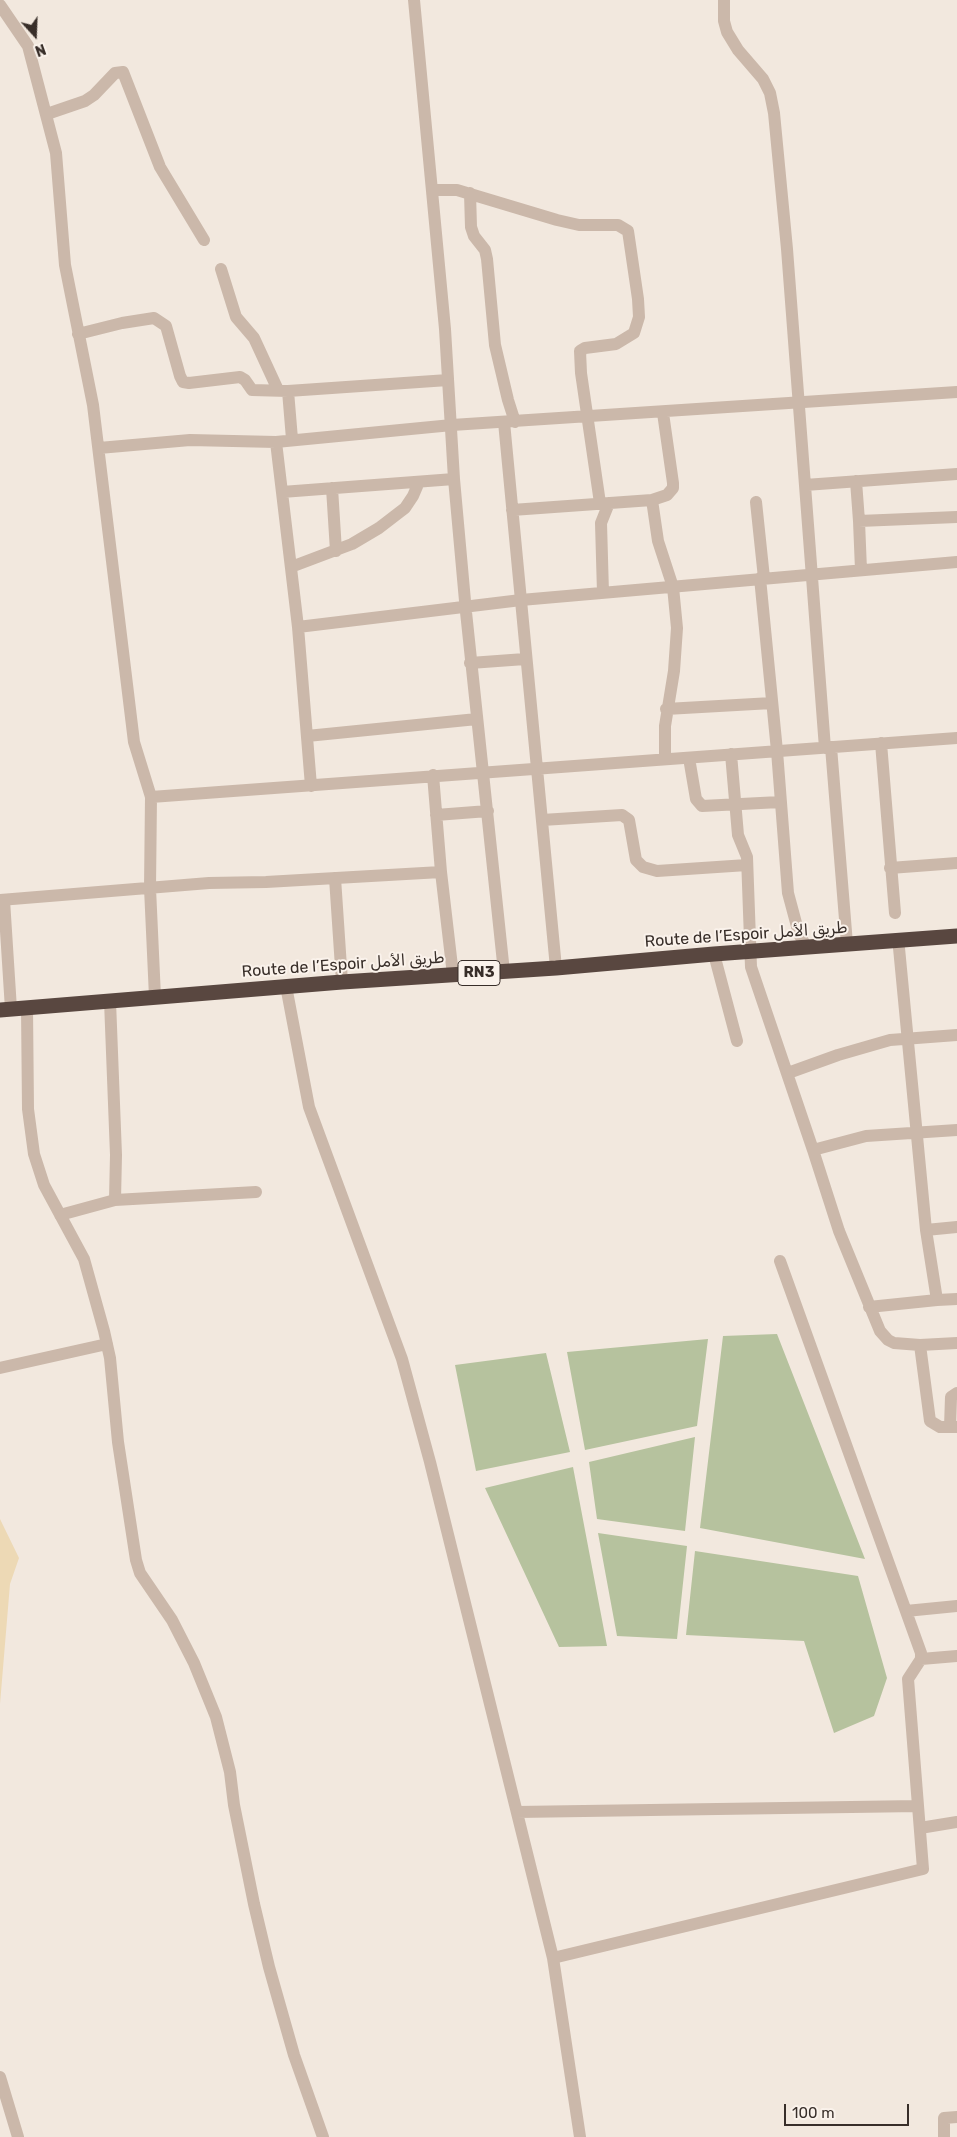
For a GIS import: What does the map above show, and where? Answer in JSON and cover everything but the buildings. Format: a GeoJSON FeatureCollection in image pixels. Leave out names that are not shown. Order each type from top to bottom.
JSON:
{"type":"FeatureCollection","features":[{"type":"Feature","properties":{"kind":"highway","name":"Route de l’Espoir طريق الأمل"},"geometry":{"type":"LineString","coordinates":[[6,1009],[286,986],[504,972],[749,951],[957,936]]}},
{"type":"Feature","properties":{"kind":"street"},"geometry":{"type":"LineString","coordinates":[[414,0],[433,190],[452,425],[454,479],[470,663],[488,812],[504,972]]}},
{"type":"Feature","properties":{"kind":"street"},"geometry":{"type":"LineString","coordinates":[[724,0],[724,21],[727,32],[738,50],[763,79],[770,93],[774,113],[787,249],[811,574],[847,944]]}},
{"type":"Feature","properties":{"kind":"street"},"geometry":{"type":"LineString","coordinates":[[0,5],[28,46],[56,153],[65,265],[90,390],[99,448],[134,742],[151,797],[150,888],[155,997]]}},
{"type":"Feature","properties":{"kind":"street"},"geometry":{"type":"LineString","coordinates":[[47,114],[85,101],[94,95],[115,73],[123,72],[160,167],[204,240]]}},
{"type":"Feature","properties":{"kind":"street"},"geometry":{"type":"LineString","coordinates":[[433,190],[457,190],[557,220],[579,225],[618,225],[628,231],[638,299],[638,317],[634,334],[616,344],[580,351],[588,417],[604,503],[601,523],[602,593]]}},
{"type":"Feature","properties":{"kind":"street"},"geometry":{"type":"LineString","coordinates":[[470,193],[471,227],[474,236],[485,250],[487,259],[495,344],[508,400],[512,510],[556,968]]}},
{"type":"Feature","properties":{"kind":"street"},"geometry":{"type":"LineString","coordinates":[[221,269],[236,317],[254,338],[283,391],[292,439]]}},
{"type":"Feature","properties":{"kind":"street"},"geometry":{"type":"LineString","coordinates":[[78,334],[122,323],[154,318],[166,326],[180,376],[184,382],[189,383],[240,376],[252,390],[283,391],[448,380]]}},
{"type":"Feature","properties":{"kind":"street"},"geometry":{"type":"LineString","coordinates":[[99,448],[190,440],[276,442],[452,425],[663,413],[798,402],[956,397]]}},
{"type":"Feature","properties":{"kind":"street"},"geometry":{"type":"LineString","coordinates":[[512,510],[652,500],[667,495],[673,488],[663,413]]}},
{"type":"Feature","properties":{"kind":"street"},"geometry":{"type":"LineString","coordinates":[[276,442],[298,627],[311,786]]}},
{"type":"Feature","properties":{"kind":"street"},"geometry":{"type":"LineString","coordinates":[[805,485],[957,474]]}},
{"type":"Feature","properties":{"kind":"street"},"geometry":{"type":"LineString","coordinates":[[282,492],[454,479]]}},
{"type":"Feature","properties":{"kind":"street"},"geometry":{"type":"LineString","coordinates":[[856,481],[861,570]]}},
{"type":"Feature","properties":{"kind":"street"},"geometry":{"type":"LineString","coordinates":[[291,567],[364,537],[396,517],[410,502],[419,482]]}},
{"type":"Feature","properties":{"kind":"street"},"geometry":{"type":"LineString","coordinates":[[332,488],[336,550]]}},
{"type":"Feature","properties":{"kind":"street"},"geometry":{"type":"LineString","coordinates":[[652,500],[658,541],[673,587],[677,628],[674,671],[666,709],[665,759]]}},
{"type":"Feature","properties":{"kind":"street"},"geometry":{"type":"LineString","coordinates":[[756,502],[788,892],[797,927],[807,948]]}},
{"type":"Feature","properties":{"kind":"street"},"geometry":{"type":"LineString","coordinates":[[859,521],[957,517]]}},
{"type":"Feature","properties":{"kind":"street"},"geometry":{"type":"LineString","coordinates":[[298,627],[521,600],[957,562]]}},
{"type":"Feature","properties":{"kind":"street"},"geometry":{"type":"LineString","coordinates":[[470,663],[526,658]]}},
{"type":"Feature","properties":{"kind":"street"},"geometry":{"type":"LineString","coordinates":[[666,709],[772,703]]}},
{"type":"Feature","properties":{"kind":"street"},"geometry":{"type":"LineString","coordinates":[[307,736],[477,719]]}},
{"type":"Feature","properties":{"kind":"street"},"geometry":{"type":"LineString","coordinates":[[151,797],[957,738]]}},
{"type":"Feature","properties":{"kind":"street"},"geometry":{"type":"LineString","coordinates":[[881,743],[895,913]]}},
{"type":"Feature","properties":{"kind":"street"},"geometry":{"type":"LineString","coordinates":[[731,754],[738,835],[746,852],[749,951],[754,975],[840,1231],[869,1307],[880,1331],[888,1340],[894,1343],[920,1345],[957,1342]]}},
{"type":"Feature","properties":{"kind":"street"},"geometry":{"type":"LineString","coordinates":[[689,758],[696,800],[702,806],[780,802]]}},
{"type":"Feature","properties":{"kind":"street"},"geometry":{"type":"LineString","coordinates":[[433,775],[441,872],[453,975]]}},
{"type":"Feature","properties":{"kind":"street"},"geometry":{"type":"LineString","coordinates":[[436,815],[488,812]]}},
{"type":"Feature","properties":{"kind":"street"},"geometry":{"type":"LineString","coordinates":[[542,820],[622,815],[629,820],[636,860],[643,867],[657,870],[747,865]]}},
{"type":"Feature","properties":{"kind":"street"},"geometry":{"type":"LineString","coordinates":[[890,868],[957,863]]}},
{"type":"Feature","properties":{"kind":"street"},"geometry":{"type":"LineString","coordinates":[[6,1009],[2,900],[209,883],[441,872]]}},
{"type":"Feature","properties":{"kind":"street"},"geometry":{"type":"LineString","coordinates":[[335,878],[342,982]]}},
{"type":"Feature","properties":{"kind":"street"},"geometry":{"type":"LineString","coordinates":[[957,936],[957,941]]}},
{"type":"Feature","properties":{"kind":"street"},"geometry":{"type":"LineString","coordinates":[[899,948],[906,1037],[926,1230],[937,1300]]}},
{"type":"Feature","properties":{"kind":"street"},"geometry":{"type":"LineString","coordinates":[[714,954],[736,1040]]}},
{"type":"Feature","properties":{"kind":"street"},"geometry":{"type":"LineString","coordinates":[[286,986],[309,1107],[402,1359],[553,1958],[580,2137]]}},
{"type":"Feature","properties":{"kind":"street"},"geometry":{"type":"LineString","coordinates":[[110,1001],[115,1135],[115,1200]]}},
{"type":"Feature","properties":{"kind":"street"},"geometry":{"type":"LineString","coordinates":[[27,1008],[27,1074],[30,1134],[37,1167],[84,1259],[107,1344],[118,1442],[136,1560],[140,1573],[172,1620],[194,1663],[216,1717],[230,1772],[234,1805],[269,1968],[294,2055],[323,2137]]}},
{"type":"Feature","properties":{"kind":"street"},"geometry":{"type":"LineString","coordinates":[[788,1073],[838,1055],[890,1040],[906,1037],[957,1035]]}},
{"type":"Feature","properties":{"kind":"street"},"geometry":{"type":"LineString","coordinates":[[814,1150],[866,1136],[957,1130]]}},
{"type":"Feature","properties":{"kind":"street"},"geometry":{"type":"LineString","coordinates":[[60,1215],[115,1200],[256,1192]]}},
{"type":"Feature","properties":{"kind":"street"},"geometry":{"type":"LineString","coordinates":[[926,1230],[957,1228]]}},
{"type":"Feature","properties":{"kind":"street"},"geometry":{"type":"LineString","coordinates":[[780,1261],[906,1611],[921,1659]]}},
{"type":"Feature","properties":{"kind":"street"},"geometry":{"type":"LineString","coordinates":[[869,1307],[957,1299]]}},
{"type":"Feature","properties":{"kind":"street"},"geometry":{"type":"LineString","coordinates":[[0,1368],[107,1344]]}},
{"type":"Feature","properties":{"kind":"street"},"geometry":{"type":"LineString","coordinates":[[920,1345],[930,1421],[935,1425],[954,1427],[950,1397],[957,1393]]}},
{"type":"Feature","properties":{"kind":"street"},"geometry":{"type":"LineString","coordinates":[[906,1611],[957,1606]]}},
{"type":"Feature","properties":{"kind":"street"},"geometry":{"type":"LineString","coordinates":[[921,1659],[957,1656]]}},
{"type":"Feature","properties":{"kind":"street"},"geometry":{"type":"LineString","coordinates":[[553,1958],[923,1869],[908,1679],[921,1659]]}},
{"type":"Feature","properties":{"kind":"street"},"geometry":{"type":"LineString","coordinates":[[517,1812],[918,1806]]}},
{"type":"Feature","properties":{"kind":"street"},"geometry":{"type":"LineString","coordinates":[[920,1828],[957,1822]]}},
{"type":"Feature","properties":{"kind":"street"},"geometry":{"type":"LineString","coordinates":[[0,2077],[18,2137]]}},
{"type":"Feature","properties":{"kind":"street"},"geometry":{"type":"LineString","coordinates":[[944,2137],[944,2118],[957,2117]]}},
{"type":"Feature","properties":{"kind":"green space"},"geometry":{"type":"Polygon","coordinates":[[[777,1334],[865,1559],[700,1528],[723,1336],[777,1334]]]}},
{"type":"Feature","properties":{"kind":"green space"},"geometry":{"type":"Polygon","coordinates":[[[708,1339],[697,1426],[585,1450],[567,1352],[708,1339]]]}},
{"type":"Feature","properties":{"kind":"green space"},"geometry":{"type":"Polygon","coordinates":[[[546,1353],[570,1452],[476,1471],[455,1365],[546,1353]]]}},
{"type":"Feature","properties":{"kind":"green space"},"geometry":{"type":"Polygon","coordinates":[[[695,1437],[685,1531],[597,1519],[589,1462],[695,1437]]]}},
{"type":"Feature","properties":{"kind":"green space"},"geometry":{"type":"Polygon","coordinates":[[[573,1467],[607,1646],[559,1647],[485,1488],[573,1467]]]}},
{"type":"Feature","properties":{"kind":"green space"},"geometry":{"type":"Polygon","coordinates":[[[598,1533],[687,1546],[677,1639],[617,1636],[598,1533]]]}},
{"type":"Feature","properties":{"kind":"green space"},"geometry":{"type":"Polygon","coordinates":[[[695,1551],[858,1576],[887,1678],[874,1716],[834,1733],[804,1641],[686,1635],[695,1551]]]}},
{"type":"Feature","properties":{"kind":"sand"},"geometry":{"type":"Polygon","coordinates":[[[0,1519],[19,1558],[10,1584],[0,1704],[0,1519]]]}}]}
